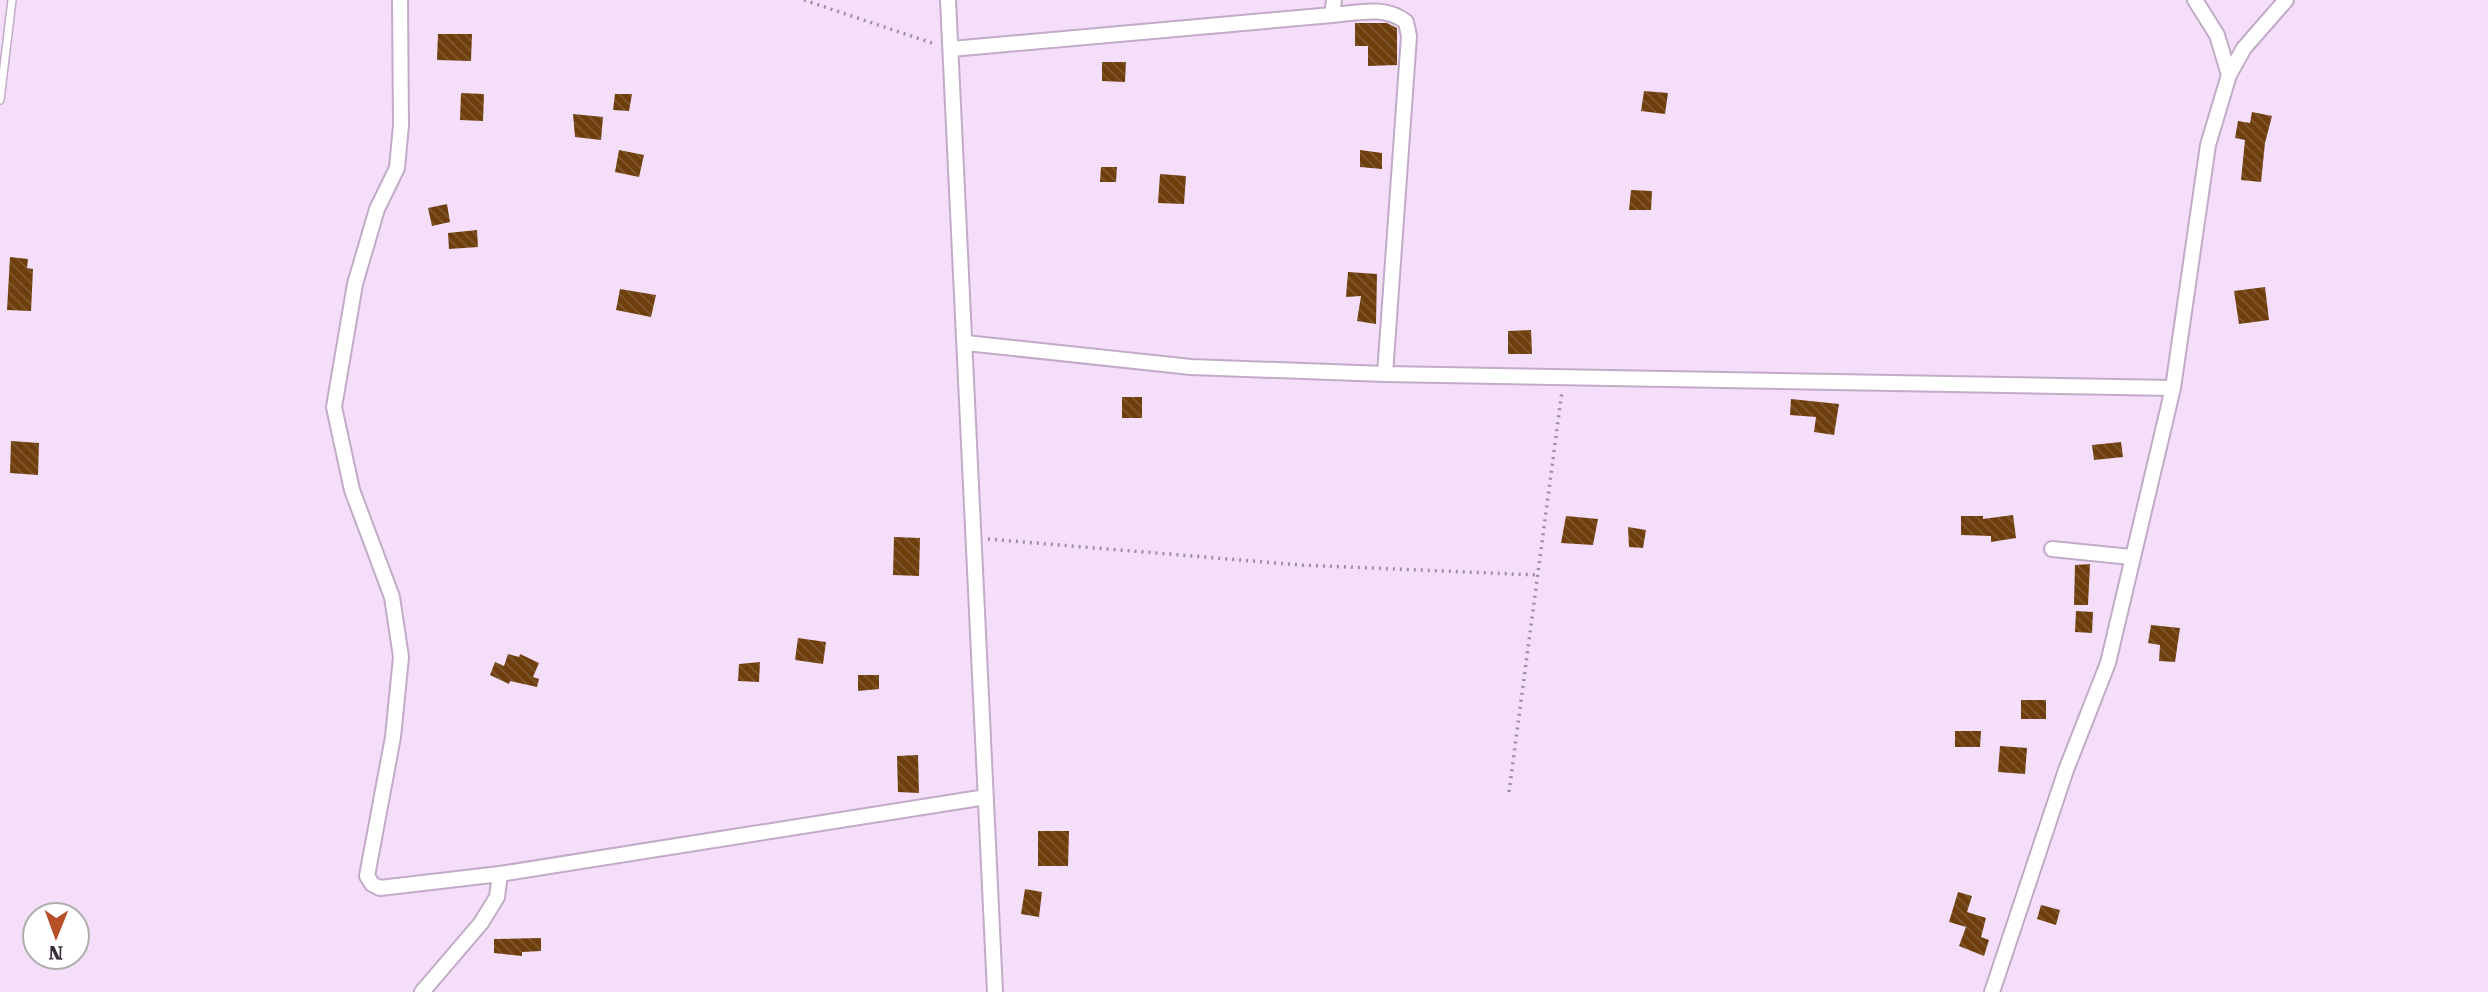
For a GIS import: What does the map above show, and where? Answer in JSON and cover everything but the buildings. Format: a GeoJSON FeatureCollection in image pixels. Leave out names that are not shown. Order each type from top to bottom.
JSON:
{"type":"FeatureCollection","features":[{"type":"Feature","properties":{"kind":"street"},"geometry":{"type":"LineString","coordinates":[[400,0],[401,125],[397,168],[377,209],[355,284],[334,407],[352,490],[392,597],[401,657],[393,737],[367,876],[372,884],[380,888],[500,874],[986,797]]}},
{"type":"Feature","properties":{"kind":"street"},"geometry":{"type":"LineString","coordinates":[[948,0],[995,992]]}},
{"type":"Feature","properties":{"kind":"street"},"geometry":{"type":"LineString","coordinates":[[1332,15],[1334,0]]}},
{"type":"Feature","properties":{"kind":"street"},"geometry":{"type":"LineString","coordinates":[[2195,0],[2217,35],[2229,75]]}},
{"type":"Feature","properties":{"kind":"street"},"geometry":{"type":"LineString","coordinates":[[1992,992],[2066,770],[2108,663],[2173,388],[2208,145],[2229,75],[2244,48],[2286,0]]}},
{"type":"Feature","properties":{"kind":"street"},"geometry":{"type":"LineString","coordinates":[[951,50],[1381,10],[1396,13],[1406,22],[1409,36],[1385,374]]}},
{"type":"Feature","properties":{"kind":"street"},"geometry":{"type":"LineString","coordinates":[[966,343],[1191,366],[1385,374],[2173,388]]}},
{"type":"Feature","properties":{"kind":"street"},"geometry":{"type":"LineString","coordinates":[[2052,549],[2131,557]]}},
{"type":"Feature","properties":{"kind":"street"},"geometry":{"type":"LineString","coordinates":[[422,992],[481,923],[497,897],[500,874]]}},
{"type":"Feature","properties":{"kind":"lane"},"geometry":{"type":"LineString","coordinates":[[0,100],[12,0]]}},
{"type":"Feature","properties":{"kind":"path"},"geometry":{"type":"LineString","coordinates":[[804,0],[951,50]]}},
{"type":"Feature","properties":{"kind":"path"},"geometry":{"type":"LineString","coordinates":[[1509,792],[1564,376]]}},
{"type":"Feature","properties":{"kind":"path"},"geometry":{"type":"LineString","coordinates":[[975,537],[1300,565],[1538,575]]}}]}
